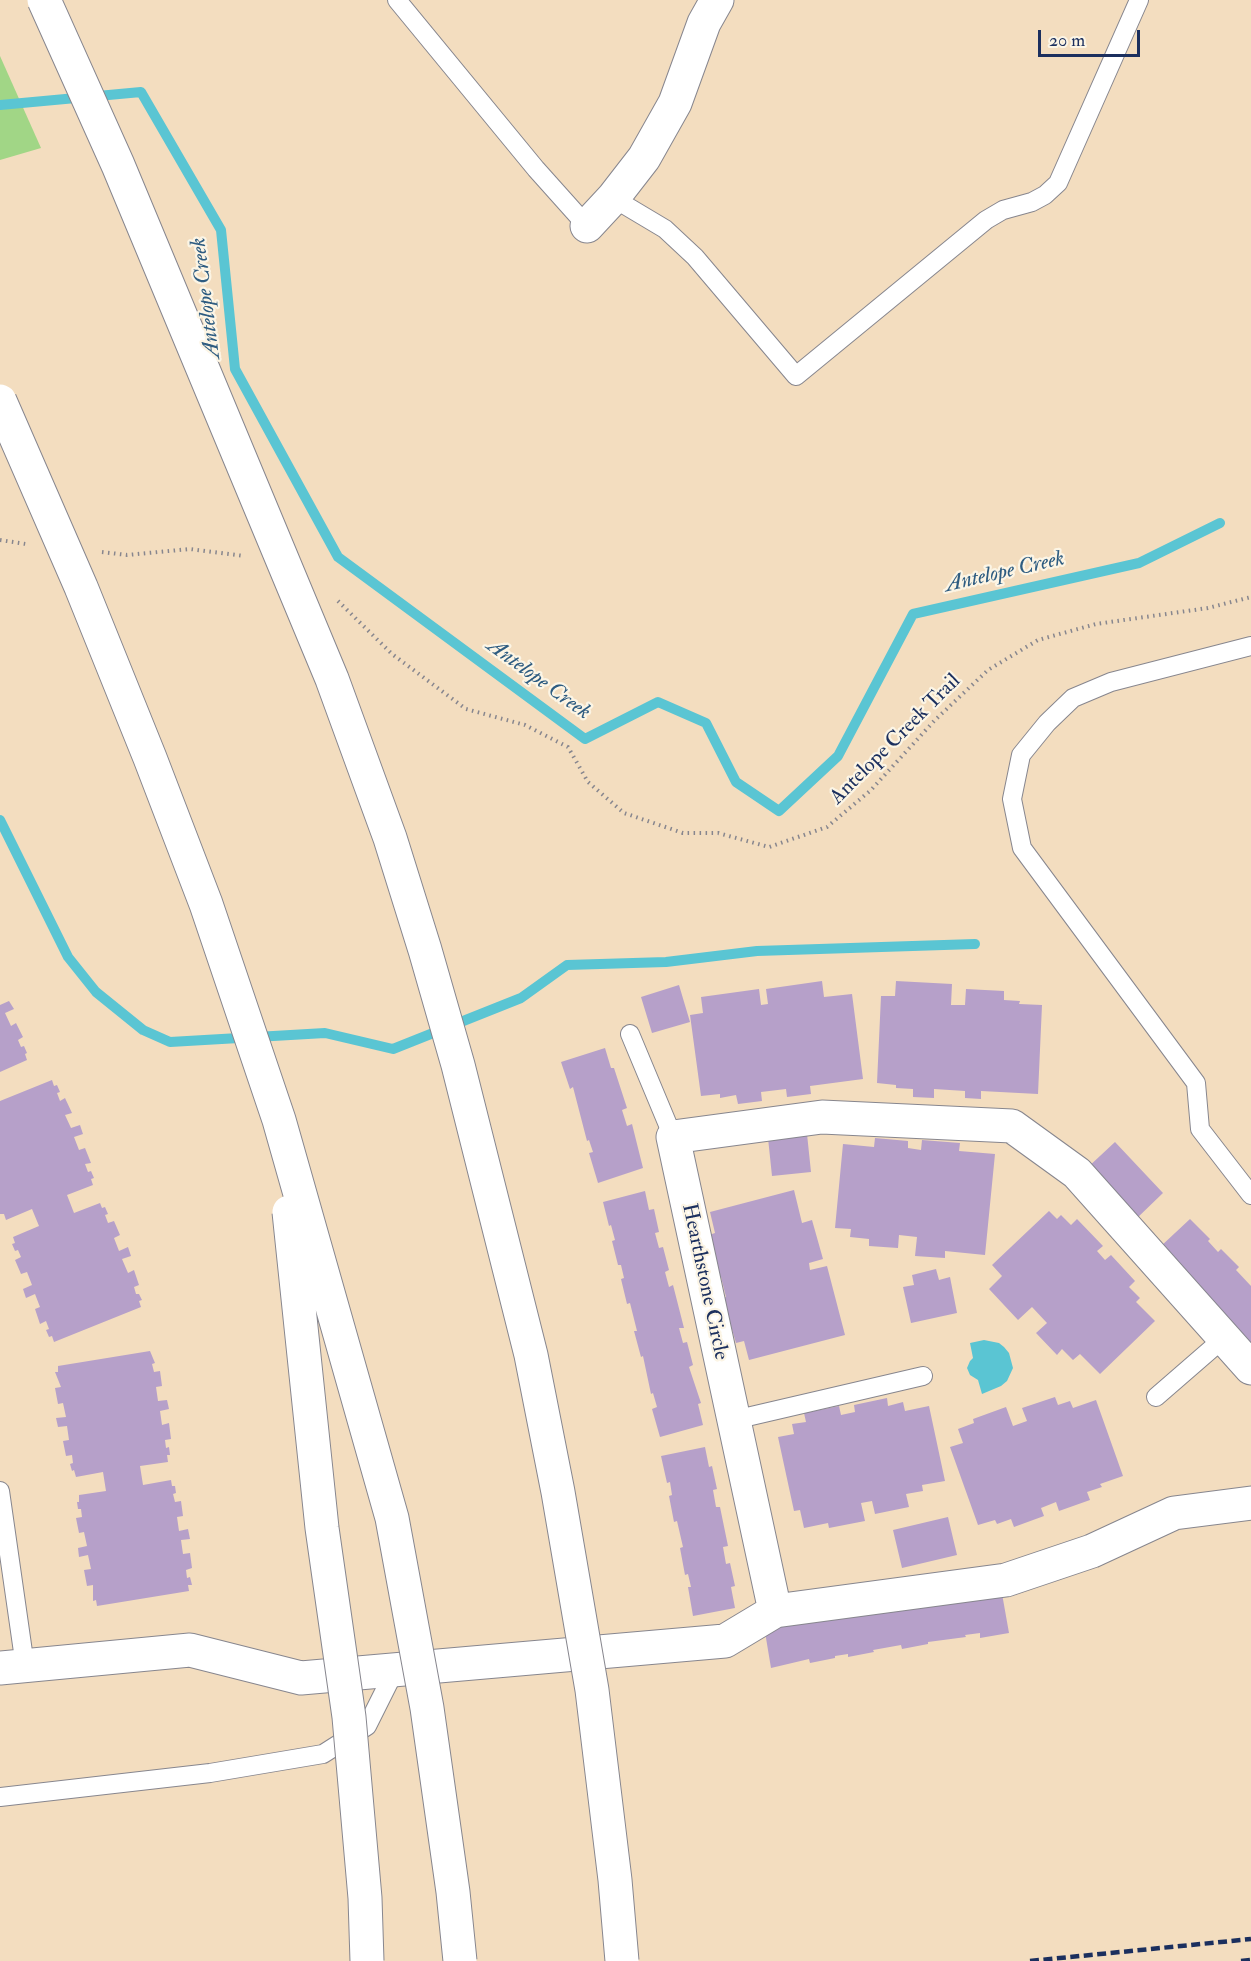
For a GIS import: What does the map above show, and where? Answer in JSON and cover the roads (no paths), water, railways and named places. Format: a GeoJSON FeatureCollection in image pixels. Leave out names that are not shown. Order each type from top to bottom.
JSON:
{"type":"FeatureCollection","features":[{"type":"Feature","properties":{"kind":"main road"},"geometry":{"type":"LineString","coordinates":[[44,0],[118,165],[332,679],[390,838],[425,950],[458,1065],[526,1333],[558,1492],[592,1690],[615,1880],[622,1961]]}},
{"type":"Feature","properties":{"kind":"main road"},"geometry":{"type":"LineString","coordinates":[[586,226],[613,198],[644,158],[675,103],[704,23],[717,0]]}},
{"type":"Feature","properties":{"kind":"main road"},"geometry":{"type":"LineString","coordinates":[[0,401],[81,587],[150,758],[210,914],[279,1120],[392,1518],[427,1708],[453,1892],[460,1961]]}},
{"type":"Feature","properties":{"kind":"main road"},"geometry":{"type":"LineString","coordinates":[[673,1137],[822,1117],[1012,1126],[1077,1173],[1251,1368]]}},
{"type":"Feature","properties":{"kind":"main road"},"geometry":{"type":"LineString","coordinates":[[279,1120],[322,1528],[349,1717],[367,1961]]}},
{"type":"Feature","properties":{"kind":"main road","name":"Hearthstone Circle"},"geometry":{"type":"LineString","coordinates":[[673,1137],[775,1611]]}},
{"type":"Feature","properties":{"kind":"main road"},"geometry":{"type":"LineString","coordinates":[[12,1667],[190,1650],[301,1678],[725,1641],[775,1611],[1006,1580],[1092,1551],[1174,1513],[1251,1503]]}},
{"type":"Feature","properties":{"kind":"lane"},"geometry":{"type":"LineString","coordinates":[[397,0],[586,226]]}},
{"type":"Feature","properties":{"kind":"lane"},"geometry":{"type":"LineString","coordinates":[[613,198],[665,229],[695,257],[796,376],[986,220],[1003,210],[1032,202],[1045,195],[1058,183],[1068,165],[1139,0]]}},
{"type":"Feature","properties":{"kind":"lane"},"geometry":{"type":"LineString","coordinates":[[1251,646],[1112,682],[1073,698],[1047,723],[1021,755],[1012,798],[1022,848],[1196,1083],[1200,1129],[1251,1195]]}},
{"type":"Feature","properties":{"kind":"lane"},"geometry":{"type":"LineString","coordinates":[[630,1034],[673,1137]]}},
{"type":"Feature","properties":{"kind":"lane"},"geometry":{"type":"LineString","coordinates":[[1156,1397],[1224,1338]]}},
{"type":"Feature","properties":{"kind":"lane"},"geometry":{"type":"LineString","coordinates":[[734,1420],[923,1376]]}},
{"type":"Feature","properties":{"kind":"lane"},"geometry":{"type":"LineString","coordinates":[[0,1491],[12,1667]]}},
{"type":"Feature","properties":{"kind":"lane"},"geometry":{"type":"LineString","coordinates":[[0,1797],[210,1773],[323,1754],[367,1726],[395,1670]]}},
{"type":"Feature","properties":{"kind":"water"},"geometry":{"type":"Polygon","coordinates":[[[984,1340],[999,1343],[1004,1347],[1009,1353],[1013,1368],[1007,1381],[982,1394],[978,1380],[970,1375],[967,1368],[973,1358],[970,1343],[984,1340]]]}},
{"type":"Feature","properties":{"kind":"waterway","name":"Antelope Creek"},"geometry":{"type":"LineString","coordinates":[[0,105],[141,92],[221,230],[235,369],[338,557],[585,739],[658,702],[706,723],[736,782],[779,811],[838,756],[913,614],[1139,563],[1220,523]]}},
{"type":"Feature","properties":{"kind":"waterway"},"geometry":{"type":"LineString","coordinates":[[0,820],[68,957],[96,992],[143,1030],[170,1042],[325,1033],[393,1049],[521,998],[567,965],[666,962],[757,951],[975,944]]}},
{"type":"Feature","properties":{"kind":"railway"},"geometry":{"type":"LineString","coordinates":[[1030,1961],[1251,1939]]}},
{"type":"Feature","properties":{"kind":"railway"},"geometry":{"type":"LineString","coordinates":[[1241,1961],[1251,1960]]}}]}
